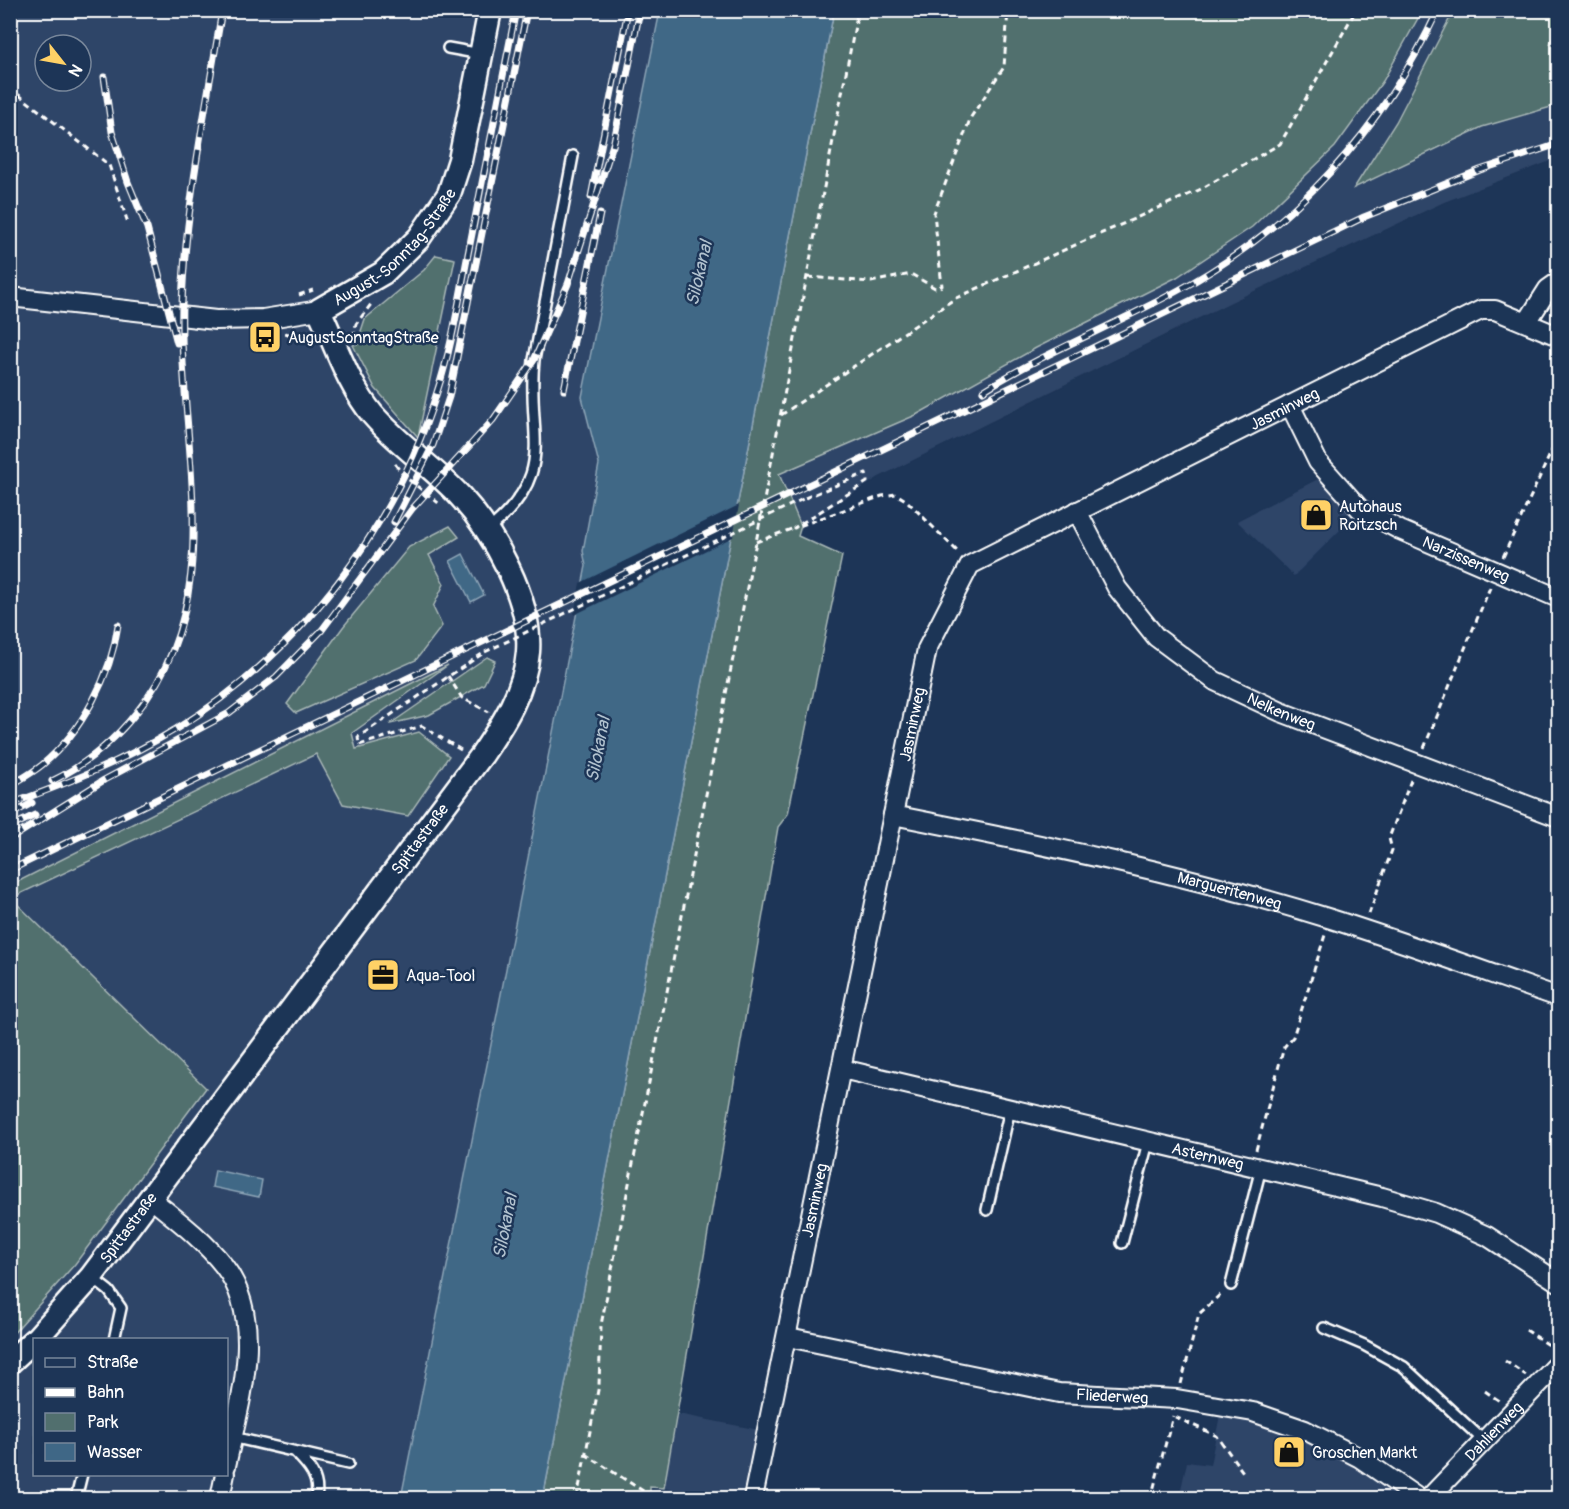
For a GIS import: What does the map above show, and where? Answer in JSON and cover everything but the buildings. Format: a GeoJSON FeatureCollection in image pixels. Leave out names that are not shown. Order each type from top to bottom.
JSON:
{"type":"FeatureCollection","features":[{"type":"Feature","properties":{"kind":"street","name":"August-Sonntag-Straße"},"geometry":{"type":"LineString","coordinates":[[10,297],[216,320],[263,319],[318,299],[359,289],[389,267],[419,238],[449,194],[460,160],[490,10]]}},
{"type":"Feature","properties":{"kind":"street"},"geometry":{"type":"LineString","coordinates":[[1527,322],[1548,289],[1558,282]]}},
{"type":"Feature","properties":{"kind":"street","name":"Spittastraße"},"geometry":{"type":"LineString","coordinates":[[37,1338],[91,1277],[383,897],[497,734],[524,677],[528,651],[523,611],[505,561],[488,530],[458,495],[394,437],[372,413],[349,377],[318,299]]}},
{"type":"Feature","properties":{"kind":"street","name":"Jasminweg"},"geometry":{"type":"LineString","coordinates":[[753,1498],[788,1337],[927,649],[970,565],[1481,310],[1495,310],[1558,336]]}},
{"type":"Feature","properties":{"kind":"street","name":"Narzissenweg"},"geometry":{"type":"LineString","coordinates":[[1290,405],[1318,462],[1360,509],[1496,573],[1558,598]]}},
{"type":"Feature","properties":{"kind":"street","name":"Nelkenweg"},"geometry":{"type":"LineString","coordinates":[[1077,511],[1117,588],[1168,648],[1215,681],[1238,693],[1558,817]]}},
{"type":"Feature","properties":{"kind":"street","name":"Margueritenweg"},"geometry":{"type":"LineString","coordinates":[[893,815],[1123,863],[1330,919],[1558,997]]}},
{"type":"Feature","properties":{"kind":"street","name":"Asternweg"},"geometry":{"type":"LineString","coordinates":[[842,1069],[1383,1197],[1436,1213],[1487,1236],[1558,1282]]}},
{"type":"Feature","properties":{"kind":"street"},"geometry":{"type":"LineString","coordinates":[[150,1198],[204,1243],[226,1268],[240,1298],[247,1332],[246,1363],[228,1456]]}},
{"type":"Feature","properties":{"kind":"street","name":"Fliederweg"},"geometry":{"type":"LineString","coordinates":[[788,1337],[1059,1393],[1177,1399],[1253,1412],[1305,1430],[1360,1458],[1418,1498]]}},
{"type":"Feature","properties":{"kind":"street","name":"Spittastraße"},"geometry":{"type":"LineString","coordinates":[[10,1362],[33,1342]]}},
{"type":"Feature","properties":{"kind":"street","name":"Dahlienweg"},"geometry":{"type":"LineString","coordinates":[[1429,1498],[1558,1364]]}},
{"type":"Feature","properties":{"kind":"street"},"geometry":{"type":"LineString","coordinates":[[220,1498],[225,1476]]}},
{"type":"Feature","properties":{"kind":"lane"},"geometry":{"type":"LineString","coordinates":[[448,48],[482,54]]}},
{"type":"Feature","properties":{"kind":"lane"},"geometry":{"type":"LineString","coordinates":[[488,530],[521,499],[532,470],[537,434],[532,393],[534,360],[573,156]]}},
{"type":"Feature","properties":{"kind":"lane"},"geometry":{"type":"LineString","coordinates":[[987,1210],[1010,1109]]}},
{"type":"Feature","properties":{"kind":"lane"},"geometry":{"type":"LineString","coordinates":[[1122,1243],[1148,1142]]}},
{"type":"Feature","properties":{"kind":"lane"},"geometry":{"type":"LineString","coordinates":[[1231,1285],[1256,1167]]}},
{"type":"Feature","properties":{"kind":"lane"},"geometry":{"type":"LineString","coordinates":[[91,1277],[109,1291],[121,1308],[114,1338]]}},
{"type":"Feature","properties":{"kind":"lane"},"geometry":{"type":"LineString","coordinates":[[1324,1328],[1364,1345],[1404,1367],[1484,1441]]}},
{"type":"Feature","properties":{"kind":"lane"},"geometry":{"type":"LineString","coordinates":[[232,1437],[348,1464]]}},
{"type":"Feature","properties":{"kind":"lane"},"geometry":{"type":"LineString","coordinates":[[295,1452],[312,1469],[318,1491],[316,1498]]}},
{"type":"Feature","properties":{"kind":"lane"},"geometry":{"type":"LineString","coordinates":[[76,1498],[82,1476]]}},
{"type":"Feature","properties":{"kind":"path"},"geometry":{"type":"LineString","coordinates":[[577,1498],[599,1385],[601,1325],[808,277],[858,10]]}},
{"type":"Feature","properties":{"kind":"path"},"geometry":{"type":"LineString","coordinates":[[808,277],[871,282],[911,274],[935,288],[942,286],[934,213],[952,162],[972,117],[1004,67],[1008,10]]}},
{"type":"Feature","properties":{"kind":"path"},"geometry":{"type":"LineString","coordinates":[[781,415],[956,298],[1198,190],[1280,144],[1356,10]]}},
{"type":"Feature","properties":{"kind":"path"},"geometry":{"type":"LineString","coordinates":[[10,88],[108,165],[128,223]]}},
{"type":"Feature","properties":{"kind":"path"},"geometry":{"type":"LineString","coordinates":[[294,297],[318,299]]}},
{"type":"Feature","properties":{"kind":"path"},"geometry":{"type":"LineString","coordinates":[[282,332],[308,340],[318,351]]}},
{"type":"Feature","properties":{"kind":"path"},"geometry":{"type":"LineString","coordinates":[[1363,930],[1392,850],[1389,838],[1418,764],[1496,573],[1558,437]]}},
{"type":"Feature","properties":{"kind":"path"},"geometry":{"type":"LineString","coordinates":[[389,458],[404,476],[445,508]]}},
{"type":"Feature","properties":{"kind":"path"},"geometry":{"type":"LineString","coordinates":[[466,744],[460,751],[422,726],[358,745],[358,737],[485,652],[805,498],[866,473],[867,482],[794,528]]}},
{"type":"Feature","properties":{"kind":"path"},"geometry":{"type":"LineString","coordinates":[[756,543],[882,496],[896,494],[907,501],[970,565]]}},
{"type":"Feature","properties":{"kind":"path"},"geometry":{"type":"LineString","coordinates":[[507,629],[510,651]]}},
{"type":"Feature","properties":{"kind":"path"},"geometry":{"type":"LineString","coordinates":[[448,676],[462,698],[491,713]]}},
{"type":"Feature","properties":{"kind":"path"},"geometry":{"type":"LineString","coordinates":[[485,721],[494,707]]}},
{"type":"Feature","properties":{"kind":"path"},"geometry":{"type":"LineString","coordinates":[[1256,1167],[1284,1047],[1293,1037],[1330,919]]}},
{"type":"Feature","properties":{"kind":"path"},"geometry":{"type":"LineString","coordinates":[[1526,1330],[1558,1351]]}},
{"type":"Feature","properties":{"kind":"path"},"geometry":{"type":"LineString","coordinates":[[1505,1361],[1539,1383]]}},
{"type":"Feature","properties":{"kind":"path"},"geometry":{"type":"LineString","coordinates":[[1173,1416],[1216,1436],[1245,1475]]}},
{"type":"Feature","properties":{"kind":"path"},"geometry":{"type":"LineString","coordinates":[[585,1454],[654,1498]]}},
{"type":"Feature","properties":{"kind":"shaded area"},"geometry":{"type":"Polygon","coordinates":[[[10,11],[660,11],[582,397],[599,464],[583,551],[586,566],[401,1498],[11,1498],[10,11]],[[436,255],[424,270],[403,289],[361,343],[354,345],[393,411],[418,436],[436,255]]]}},
{"type":"Feature","properties":{"kind":"shaded area"},"geometry":{"type":"Polygon","coordinates":[[[1422,11],[1454,11],[1396,122],[1355,187],[1482,127],[1558,105],[1558,158],[1444,202],[1233,301],[879,477],[801,526],[779,474],[916,415],[1036,348],[1177,277],[1252,227],[1335,147],[1383,81],[1422,11]]]}},
{"type":"Feature","properties":{"kind":"shaded area"},"geometry":{"type":"Polygon","coordinates":[[[1320,478],[1358,512],[1294,576],[1237,521],[1320,478]]]}},
{"type":"Feature","properties":{"kind":"shaded area"},"geometry":{"type":"Polygon","coordinates":[[[1253,1412],[1418,1498],[1179,1498],[1187,1462],[1210,1465],[1220,1415],[1253,1412]]]}},
{"type":"Feature","properties":{"kind":"shaded area"},"geometry":{"type":"Polygon","coordinates":[[[678,1414],[759,1430],[746,1492],[711,1498],[664,1488],[678,1414]]]}},
{"type":"Feature","properties":{"kind":"green space"},"geometry":{"type":"Polygon","coordinates":[[[1454,10],[1558,11],[1558,25],[1550,44],[1558,45],[1558,105],[1482,127],[1354,188],[1396,122],[1454,10]]]}},
{"type":"Feature","properties":{"kind":"green space"},"geometry":{"type":"Polygon","coordinates":[[[834,11],[1422,11],[1383,81],[1335,147],[1252,227],[1177,277],[1036,348],[916,415],[779,474],[801,526],[798,536],[842,556],[788,814],[778,827],[664,1488],[650,1487],[650,1498],[543,1498],[834,11]]]}},
{"type":"Feature","properties":{"kind":"green space"},"geometry":{"type":"Polygon","coordinates":[[[436,255],[455,259],[418,437],[375,388],[353,345],[361,343],[361,331],[365,319],[424,270],[436,255]]]}},
{"type":"Feature","properties":{"kind":"green space"},"geometry":{"type":"Polygon","coordinates":[[[450,526],[459,537],[429,555],[444,584],[433,607],[442,626],[416,660],[296,713],[287,704],[343,627],[409,547],[450,526]]]}},
{"type":"Feature","properties":{"kind":"green space"},"geometry":{"type":"Polygon","coordinates":[[[487,657],[495,661],[484,684],[429,715],[390,724],[487,657]]]}},
{"type":"Feature","properties":{"kind":"green space"},"geometry":{"type":"Polygon","coordinates":[[[448,665],[352,733],[356,749],[419,732],[449,756],[408,816],[343,804],[316,754],[11,898],[11,885],[448,665]]]}},
{"type":"Feature","properties":{"kind":"green space"},"geometry":{"type":"Polygon","coordinates":[[[11,898],[206,1088],[75,1264],[11,1336],[11,898]]]}},
{"type":"Feature","properties":{"kind":"water","name":"Silokanal"},"geometry":{"type":"Polygon","coordinates":[[[660,11],[834,11],[543,1498],[401,1498],[586,566],[583,551],[599,464],[582,397],[660,11]]]}},
{"type":"Feature","properties":{"kind":"water"},"geometry":{"type":"Polygon","coordinates":[[[463,554],[484,595],[471,602],[450,561],[463,554]]]}},
{"type":"Feature","properties":{"kind":"water"},"geometry":{"type":"Polygon","coordinates":[[[215,1170],[262,1180],[259,1197],[212,1187],[215,1170]]]}},
{"type":"Feature","properties":{"kind":"pier"},"geometry":{"type":"Polygon","coordinates":[[[739,505],[733,537],[574,615],[580,583],[739,505]]]}},
{"type":"Feature","properties":{"kind":"railway"},"geometry":{"type":"LineString","coordinates":[[52,781],[76,768],[98,752],[136,713],[165,668],[183,620],[191,569],[193,517],[183,358],[184,269],[197,158],[222,10]]}},
{"type":"Feature","properties":{"kind":"railway"},"geometry":{"type":"LineString","coordinates":[[10,804],[136,751],[176,729],[221,698],[263,664],[302,625],[337,584],[368,539],[396,492],[419,443],[443,374],[516,10]]}},
{"type":"Feature","properties":{"kind":"railway"},"geometry":{"type":"LineString","coordinates":[[394,522],[433,445],[449,397],[527,10]]}},
{"type":"Feature","properties":{"kind":"railway"},"geometry":{"type":"LineString","coordinates":[[591,197],[628,10]]}},
{"type":"Feature","properties":{"kind":"railway"},"geometry":{"type":"LineString","coordinates":[[613,146],[640,10]]}},
{"type":"Feature","properties":{"kind":"railway"},"geometry":{"type":"LineString","coordinates":[[983,391],[1055,351],[1177,291],[1219,266],[1259,238],[1296,206],[1362,135],[1391,95],[1438,10]]}},
{"type":"Feature","properties":{"kind":"railway"},"geometry":{"type":"LineString","coordinates":[[104,77],[112,132],[128,182],[147,228],[177,343]]}},
{"type":"Feature","properties":{"kind":"railway"},"geometry":{"type":"LineString","coordinates":[[10,839],[104,780],[229,713],[276,677],[322,630],[412,509],[493,420],[534,360],[568,284],[615,138]]}},
{"type":"Feature","properties":{"kind":"railway"},"geometry":{"type":"LineString","coordinates":[[10,870],[1364,217],[1480,170],[1558,144]]}},
{"type":"Feature","properties":{"kind":"railway"},"geometry":{"type":"LineString","coordinates":[[564,390],[600,214]]}},
{"type":"Feature","properties":{"kind":"railway"},"geometry":{"type":"LineString","coordinates":[[10,786],[42,765],[56,752],[82,720],[109,664],[118,625]]}},
{"type":"Feature","properties":{"kind":"railway"},"geometry":{"type":"LineString","coordinates":[[10,815],[32,803]]}},
{"type":"Feature","properties":{"kind":"railway"},"geometry":{"type":"LineString","coordinates":[[10,827],[35,815]]}},
{"type":"Feature","properties":{"kind":"place","name":"AugustSonntagStraße"},"geometry":{"type":"Point","coordinates":[265,337]}},
{"type":"Feature","properties":{"kind":"place","name":"Autohaus Roitzsch"},"geometry":{"type":"Point","coordinates":[1316,515]}},
{"type":"Feature","properties":{"kind":"place","name":"Aqua-Tool"},"geometry":{"type":"Point","coordinates":[383,975]}},
{"type":"Feature","properties":{"kind":"place","name":"Groschen Markt"},"geometry":{"type":"Point","coordinates":[1289,1452]}}]}
